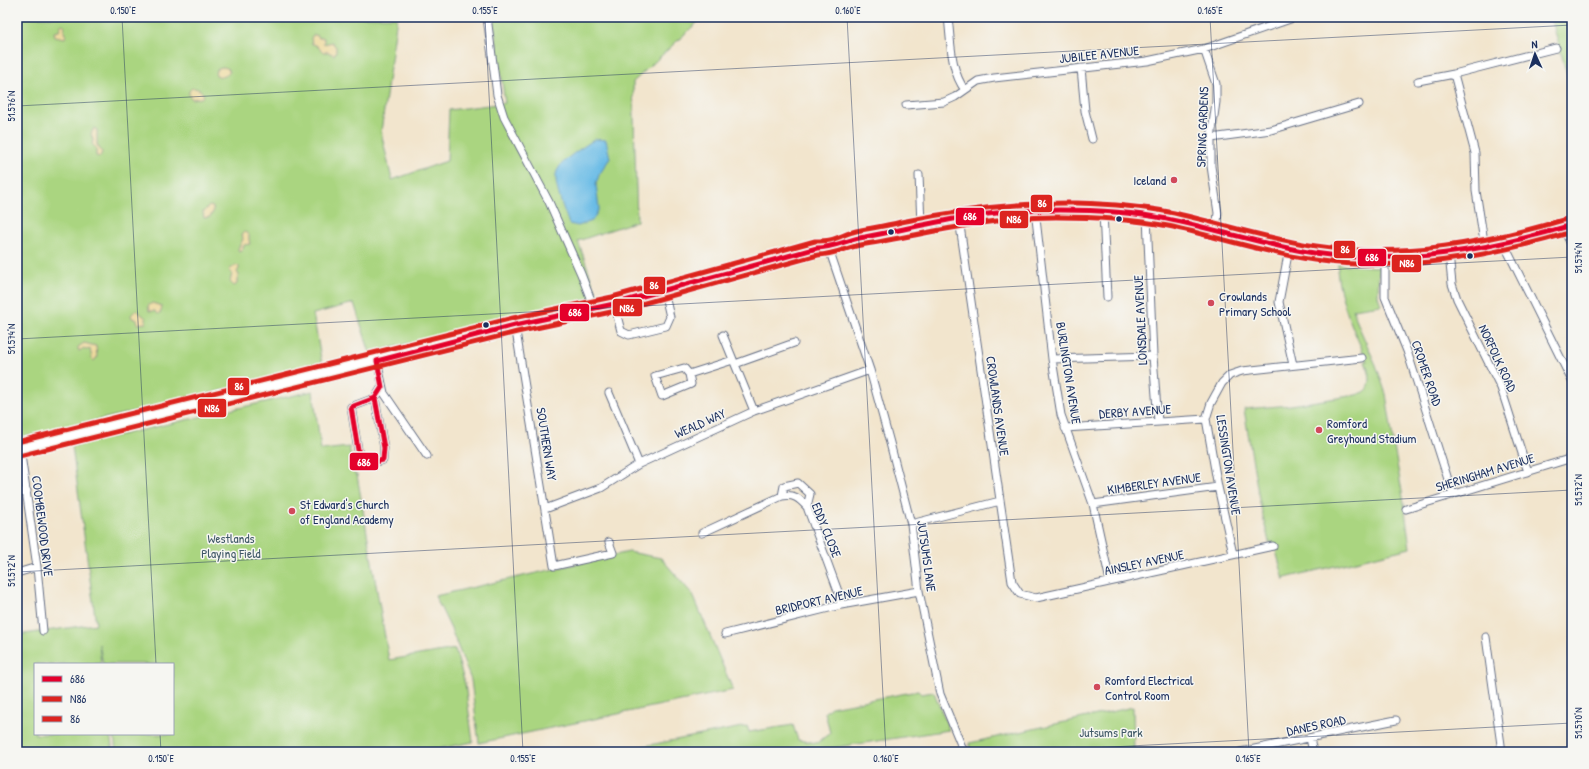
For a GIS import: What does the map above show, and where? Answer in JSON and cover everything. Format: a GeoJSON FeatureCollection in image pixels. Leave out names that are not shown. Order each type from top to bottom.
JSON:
{"type":"FeatureCollection","features":[{"type":"Feature","properties":{"kind":"main road"},"geometry":{"type":"LineString","coordinates":[[19,449],[515,326],[614,304],[817,248],[829,249],[854,239],[921,225],[959,219],[1035,210],[1104,212],[1147,216],[1289,249],[1342,256],[1385,259],[1449,254],[1485,248],[1568,226]]}},
{"type":"Feature","properties":{"kind":"street"},"geometry":{"type":"LineString","coordinates":[[487,17],[497,95],[504,117],[549,202],[581,274],[594,308]]}},
{"type":"Feature","properties":{"kind":"street"},"geometry":{"type":"LineString","coordinates":[[948,17],[955,70],[958,81],[965,90]]}},
{"type":"Feature","properties":{"kind":"street","name":"JUBILEE AVENUE"},"geometry":{"type":"LineString","coordinates":[[906,105],[944,102],[955,98],[978,81],[1148,61],[1204,49],[1296,17]]}},
{"type":"Feature","properties":{"kind":"street"},"geometry":{"type":"LineString","coordinates":[[1418,81],[1454,74],[1556,48]]}},
{"type":"Feature","properties":{"kind":"street","name":"SPRING GARDENS"},"geometry":{"type":"LineString","coordinates":[[1204,49],[1216,84],[1216,102],[1211,138],[1211,166],[1218,212],[1216,231]]}},
{"type":"Feature","properties":{"kind":"street"},"geometry":{"type":"LineString","coordinates":[[1080,68],[1085,111],[1092,139]]}},
{"type":"Feature","properties":{"kind":"street"},"geometry":{"type":"LineString","coordinates":[[1454,74],[1475,153],[1476,191],[1485,248]]}},
{"type":"Feature","properties":{"kind":"street"},"geometry":{"type":"LineString","coordinates":[[1211,138],[1271,130],[1359,104]]}},
{"type":"Feature","properties":{"kind":"street"},"geometry":{"type":"LineString","coordinates":[[920,176],[921,225]]}},
{"type":"Feature","properties":{"kind":"street","name":"BURLINGTON AVENUE"},"geometry":{"type":"LineString","coordinates":[[1035,210],[1052,359],[1061,415],[1093,504],[1110,581]]}},
{"type":"Feature","properties":{"kind":"street"},"geometry":{"type":"LineString","coordinates":[[1104,212],[1107,297]]}},
{"type":"Feature","properties":{"kind":"street","name":"LONSDALE AVENUE"},"geometry":{"type":"LineString","coordinates":[[1147,216],[1153,356],[1158,422]]}},
{"type":"Feature","properties":{"kind":"street","name":"CROWLANDS AVENUE"},"geometry":{"type":"LineString","coordinates":[[959,219],[1012,582],[1020,594]]}},
{"type":"Feature","properties":{"kind":"street"},"geometry":{"type":"LineString","coordinates":[[1568,226],[1572,246]]}},
{"type":"Feature","properties":{"kind":"street"},"geometry":{"type":"LineString","coordinates":[[1504,244],[1572,381]]}},
{"type":"Feature","properties":{"kind":"street","name":"JUTSUMS LANE"},"geometry":{"type":"LineString","coordinates":[[829,249],[870,370],[911,524],[919,591],[940,694],[964,752]]}},
{"type":"Feature","properties":{"kind":"street"},"geometry":{"type":"LineString","coordinates":[[1289,249],[1279,302],[1293,365]]}},
{"type":"Feature","properties":{"kind":"street","name":"NORFOLK ROAD"},"geometry":{"type":"LineString","coordinates":[[1449,254],[1452,284],[1457,299],[1501,388],[1528,472]]}},
{"type":"Feature","properties":{"kind":"street","name":"CROMER ROAD"},"geometry":{"type":"LineString","coordinates":[[1385,259],[1385,297],[1407,351],[1453,495]]}},
{"type":"Feature","properties":{"kind":"street"},"geometry":{"type":"LineString","coordinates":[[614,304],[621,331],[629,335],[666,326],[670,318],[664,291]]}},
{"type":"Feature","properties":{"kind":"street","name":"SOUTHERN WAY"},"geometry":{"type":"LineString","coordinates":[[515,326],[554,566],[613,553],[609,542]]}},
{"type":"Feature","properties":{"kind":"street"},"geometry":{"type":"LineString","coordinates":[[723,335],[754,411]]}},
{"type":"Feature","properties":{"kind":"street"},"geometry":{"type":"LineString","coordinates":[[689,374],[734,362],[794,343]]}},
{"type":"Feature","properties":{"kind":"street"},"geometry":{"type":"LineString","coordinates":[[1052,359],[1153,356]]}},
{"type":"Feature","properties":{"kind":"street","name":"LESSINGTON AVENUE"},"geometry":{"type":"LineString","coordinates":[[1233,554],[1218,487],[1206,419],[1211,403],[1222,383],[1230,375],[1242,371],[1362,358]]}},
{"type":"Feature","properties":{"kind":"street"},"geometry":{"type":"LineString","coordinates":[[377,361],[382,387],[388,399],[426,456]]}},
{"type":"Feature","properties":{"kind":"street"},"geometry":{"type":"LineString","coordinates":[[684,368],[689,374],[691,384],[662,396],[655,376],[684,368]]}},
{"type":"Feature","properties":{"kind":"street","name":"WEALD WAY"},"geometry":{"type":"LineString","coordinates":[[545,509],[601,488],[639,464],[754,411],[870,370]]}},
{"type":"Feature","properties":{"kind":"street"},"geometry":{"type":"LineString","coordinates":[[375,398],[384,448],[384,460],[366,464],[359,456],[351,407],[375,398],[382,387]]}},
{"type":"Feature","properties":{"kind":"street"},"geometry":{"type":"LineString","coordinates":[[609,393],[639,464]]}},
{"type":"Feature","properties":{"kind":"street","name":"DERBY AVENUE"},"geometry":{"type":"LineString","coordinates":[[1065,428],[1206,419]]}},
{"type":"Feature","properties":{"kind":"street","name":"COOMBEWOOD DRIVE"},"geometry":{"type":"LineString","coordinates":[[19,449],[27,491],[37,567],[43,631]]}},
{"type":"Feature","properties":{"kind":"street","name":"SHERINGHAM AVENUE"},"geometry":{"type":"LineString","coordinates":[[1406,509],[1572,458]]}},
{"type":"Feature","properties":{"kind":"street"},"geometry":{"type":"LineString","coordinates":[[702,533],[782,496],[784,486],[798,483],[810,494],[807,508]]}},
{"type":"Feature","properties":{"kind":"street","name":"KIMBERLEY AVENUE"},"geometry":{"type":"LineString","coordinates":[[1093,504],[1218,487]]}},
{"type":"Feature","properties":{"kind":"street"},"geometry":{"type":"LineString","coordinates":[[17,492],[27,491]]}},
{"type":"Feature","properties":{"kind":"street","name":"EDDY CLOSE"},"geometry":{"type":"LineString","coordinates":[[782,496],[791,495],[800,498],[807,508],[839,594],[841,605]]}},
{"type":"Feature","properties":{"kind":"street"},"geometry":{"type":"LineString","coordinates":[[911,524],[1000,501]]}},
{"type":"Feature","properties":{"kind":"street","name":"AINSLEY AVENUE"},"geometry":{"type":"LineString","coordinates":[[1020,594],[1036,598],[1274,546]]}},
{"type":"Feature","properties":{"kind":"street"},"geometry":{"type":"LineString","coordinates":[[17,573],[37,567]]}},
{"type":"Feature","properties":{"kind":"street","name":"BRIDPORT AVENUE"},"geometry":{"type":"LineString","coordinates":[[725,634],[841,605],[919,591]]}},
{"type":"Feature","properties":{"kind":"street"},"geometry":{"type":"LineString","coordinates":[[1486,638],[1502,752]]}},
{"type":"Feature","properties":{"kind":"street"},"geometry":{"type":"LineString","coordinates":[[1572,638],[1572,652]]}},
{"type":"Feature","properties":{"kind":"street","name":"DANES ROAD"},"geometry":{"type":"LineString","coordinates":[[1240,752],[1396,720]]}},
{"type":"Feature","properties":{"kind":"street"},"geometry":{"type":"LineString","coordinates":[[1310,738],[1313,752]]}},
{"type":"Feature","properties":{"kind":"green space"},"geometry":{"type":"Polygon","coordinates":[[[17,17],[397,17],[381,132],[392,180],[447,161],[449,110],[505,103],[493,17],[703,17],[633,82],[637,221],[578,241],[598,297],[370,353],[354,303],[313,314],[322,364],[297,373],[17,439],[17,17]]]}},
{"type":"Feature","properties":{"kind":"green space"},"geometry":{"type":"Polygon","coordinates":[[[1551,17],[1572,17],[1572,93],[1551,17]]]}},
{"type":"Feature","properties":{"kind":"green space","name":"Romford Greyhound Stadium"},"geometry":{"type":"Polygon","coordinates":[[[1338,264],[1379,267],[1378,296],[1381,305],[1353,309],[1386,394],[1410,548],[1285,578],[1284,580],[1276,551],[1272,542],[1269,542],[1259,499],[1244,409],[1291,405],[1356,395],[1367,391],[1370,380],[1365,362],[1367,361],[1344,305],[1337,270],[1338,264]]]}},
{"type":"Feature","properties":{"kind":"green space","name":"Westlands Playing Field"},"geometry":{"type":"Polygon","coordinates":[[[313,391],[321,450],[349,447],[355,475],[357,475],[389,660],[455,649],[465,684],[473,742],[422,752],[116,752],[114,735],[174,735],[174,663],[103,663],[99,644],[101,663],[34,663],[34,735],[110,735],[113,752],[17,752],[17,635],[96,624],[72,446],[313,391]]]}},
{"type":"Feature","properties":{"kind":"green space"},"geometry":{"type":"Polygon","coordinates":[[[629,552],[661,558],[693,595],[733,690],[479,743],[471,680],[451,629],[435,596],[629,552]]]}},
{"type":"Feature","properties":{"kind":"green space"},"geometry":{"type":"Polygon","coordinates":[[[918,691],[921,694],[934,692],[949,730],[805,752],[614,752],[747,726],[749,732],[793,725],[798,740],[817,743],[830,733],[825,712],[831,707],[918,691]]]}},
{"type":"Feature","properties":{"kind":"green space","name":"Jutsums Park"},"geometry":{"type":"Polygon","coordinates":[[[1133,707],[1134,752],[971,752],[969,743],[1133,707]]]}},
{"type":"Feature","properties":{"kind":"sand"},"geometry":{"type":"Polygon","coordinates":[[[63,24],[65,26],[65,38],[55,36],[54,32],[59,31],[61,25],[63,24]]]}},
{"type":"Feature","properties":{"kind":"sand"},"geometry":{"type":"Polygon","coordinates":[[[313,35],[316,35],[319,38],[324,38],[324,44],[332,42],[336,47],[334,55],[328,52],[323,52],[316,45],[312,44],[311,38],[313,35]]]}},
{"type":"Feature","properties":{"kind":"sand"},"geometry":{"type":"Polygon","coordinates":[[[223,67],[230,71],[229,73],[224,76],[216,75],[215,72],[218,68],[223,67]]]}},
{"type":"Feature","properties":{"kind":"sand"},"geometry":{"type":"Polygon","coordinates":[[[192,88],[200,90],[204,96],[201,98],[192,99],[189,95],[189,91],[192,88]]]}},
{"type":"Feature","properties":{"kind":"sand"},"geometry":{"type":"Polygon","coordinates":[[[94,128],[97,130],[97,145],[102,152],[100,157],[96,156],[96,148],[92,144],[93,140],[91,134],[94,128]]]}},
{"type":"Feature","properties":{"kind":"sand"},"geometry":{"type":"Polygon","coordinates":[[[210,206],[213,207],[213,212],[210,217],[204,218],[203,212],[210,206]]]}},
{"type":"Feature","properties":{"kind":"sand"},"geometry":{"type":"Polygon","coordinates":[[[245,232],[249,235],[250,244],[244,245],[242,251],[239,252],[238,249],[243,239],[242,234],[245,232]]]}},
{"type":"Feature","properties":{"kind":"sand"},"geometry":{"type":"Polygon","coordinates":[[[236,265],[239,266],[237,272],[239,275],[237,284],[234,286],[230,282],[232,273],[229,270],[236,265]]]}},
{"type":"Feature","properties":{"kind":"sand"},"geometry":{"type":"Polygon","coordinates":[[[152,303],[162,306],[161,312],[158,314],[155,311],[149,311],[148,306],[152,303]]]}},
{"type":"Feature","properties":{"kind":"sand"},"geometry":{"type":"Polygon","coordinates":[[[136,310],[146,318],[146,323],[138,324],[137,320],[132,318],[131,315],[136,310]]]}},
{"type":"Feature","properties":{"kind":"sand"},"geometry":{"type":"Polygon","coordinates":[[[84,343],[96,346],[97,357],[94,361],[92,359],[90,349],[87,350],[84,348],[79,351],[78,347],[84,343]]]}},
{"type":"Feature","properties":{"kind":"water"},"geometry":{"type":"Polygon","coordinates":[[[595,139],[606,140],[610,158],[599,175],[596,184],[599,209],[592,221],[578,226],[569,224],[556,182],[557,171],[569,157],[595,139]]]}},
{"type":"Feature","properties":{"kind":"transit line","name":"86"},"geometry":{"type":"LineString","coordinates":[[17,442],[513,318],[612,297],[815,241],[826,241],[856,231],[967,210],[1011,205],[1055,203],[1089,203],[1146,208],[1169,212],[1297,243],[1348,250],[1380,251],[1444,246],[1476,241],[1507,235],[1570,218]]}},
{"type":"Feature","properties":{"kind":"transit line","name":"686"},"geometry":{"type":"LineString","coordinates":[[377,361],[515,325],[614,304],[817,248],[829,247],[859,238],[936,222],[985,214],[1047,210],[1087,210],[1127,213],[1167,219],[1204,227],[1295,250],[1347,257],[1380,258],[1444,253],[1477,248],[1509,242],[1572,225]]}},
{"type":"Feature","properties":{"kind":"transit line","name":"N86"},"geometry":{"type":"LineString","coordinates":[[19,456],[517,332],[616,311],[818,255],[830,254],[860,245],[961,226],[1008,220],[1056,217],[1126,220],[1168,226],[1295,257],[1347,264],[1379,265],[1444,260],[1476,255],[1508,249],[1572,232]]}},
{"type":"Feature","properties":{"kind":"transit line","name":"686"},"geometry":{"type":"LineString","coordinates":[[375,398],[382,387],[377,361]]}},
{"type":"Feature","properties":{"kind":"transit line","name":"686"},"geometry":{"type":"LineString","coordinates":[[375,398],[384,448],[383,460],[366,464],[359,456],[351,407],[375,398]]}},
{"type":"Feature","properties":{"kind":"place","name":"Iceland"},"geometry":{"type":"Point","coordinates":[1174,180]}},
{"type":"Feature","properties":{"kind":"place","name":"Crowlands Primary School"},"geometry":{"type":"Point","coordinates":[1211,303]}},
{"type":"Feature","properties":{"kind":"place","name":"Romford Greyhound Stadium"},"geometry":{"type":"Point","coordinates":[1319,430]}},
{"type":"Feature","properties":{"kind":"place","name":"St Edward's Church of England Academy"},"geometry":{"type":"Point","coordinates":[292,511]}},
{"type":"Feature","properties":{"kind":"place","name":"Romford Electrical Control Room"},"geometry":{"type":"Point","coordinates":[1097,687]}}]}
